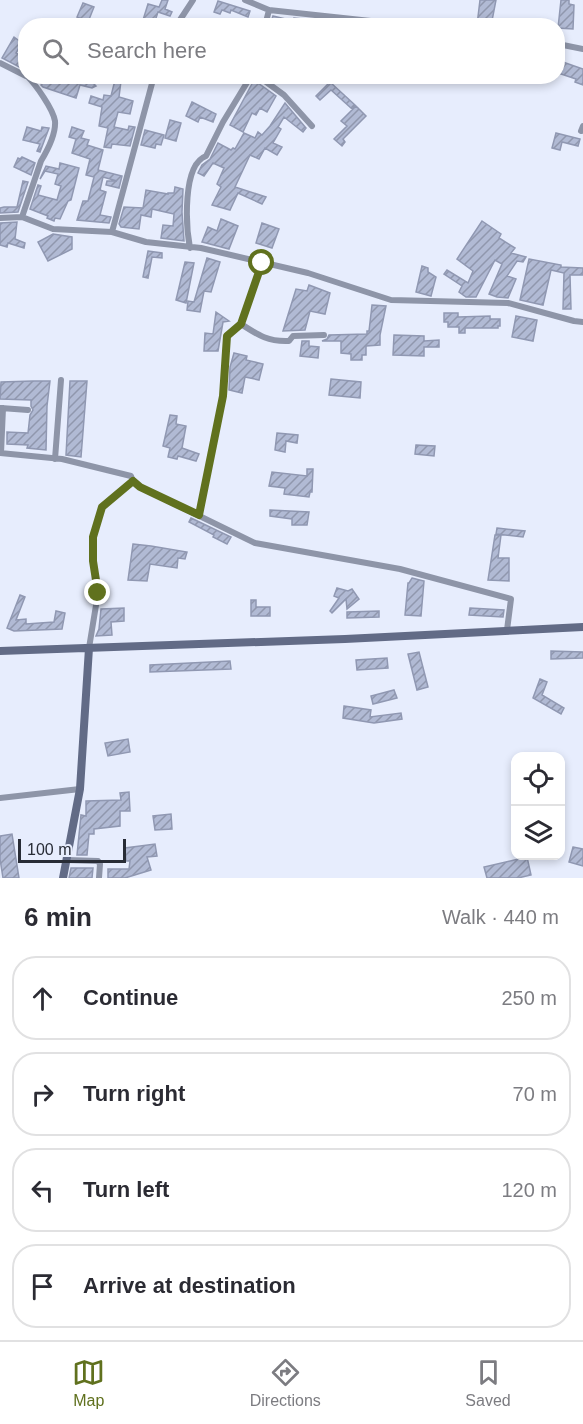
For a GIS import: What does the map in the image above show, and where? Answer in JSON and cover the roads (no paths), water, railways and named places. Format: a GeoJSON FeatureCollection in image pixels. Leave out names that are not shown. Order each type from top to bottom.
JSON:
{"type":"FeatureCollection","features":[{"type":"Feature","properties":{"kind":"main road"},"geometry":{"type":"LineString","coordinates":[[0,651],[345,639],[583,627]]}},
{"type":"Feature","properties":{"kind":"main road"},"geometry":{"type":"LineString","coordinates":[[63,878],[80,789],[89,648]]}},
{"type":"Feature","properties":{"kind":"street"},"geometry":{"type":"LineString","coordinates":[[181,18],[193,0]]}},
{"type":"Feature","properties":{"kind":"street"},"geometry":{"type":"LineString","coordinates":[[245,0],[269,10],[343,18]]}},
{"type":"Feature","properties":{"kind":"street"},"geometry":{"type":"LineString","coordinates":[[267,18],[269,10]]}},
{"type":"Feature","properties":{"kind":"street"},"geometry":{"type":"LineString","coordinates":[[565,45],[583,49]]}},
{"type":"Feature","properties":{"kind":"street"},"geometry":{"type":"LineString","coordinates":[[0,63],[18,72]]}},
{"type":"Feature","properties":{"kind":"street"},"geometry":{"type":"LineString","coordinates":[[21,217],[46,152],[55,120],[33,84]]}},
{"type":"Feature","properties":{"kind":"street"},"geometry":{"type":"LineString","coordinates":[[112,232],[152,84]]}},
{"type":"Feature","properties":{"kind":"street"},"geometry":{"type":"LineString","coordinates":[[190,248],[186,215],[192,174],[196,164],[206,156],[246,84]]}},
{"type":"Feature","properties":{"kind":"street"},"geometry":{"type":"LineString","coordinates":[[269,84],[284,95],[312,126]]}},
{"type":"Feature","properties":{"kind":"street"},"geometry":{"type":"LineString","coordinates":[[0,218],[21,217],[53,229],[112,232],[146,242],[201,248],[308,273],[391,300],[508,303],[583,322]]}},
{"type":"Feature","properties":{"kind":"street"},"geometry":{"type":"LineString","coordinates":[[199,515],[223,396],[227,336],[241,324],[262,263]]}},
{"type":"Feature","properties":{"kind":"street"},"geometry":{"type":"LineString","coordinates":[[241,324],[264,339],[285,342],[289,342],[293,336],[324,334]]}},
{"type":"Feature","properties":{"kind":"street"},"geometry":{"type":"LineString","coordinates":[[55,459],[61,380]]}},
{"type":"Feature","properties":{"kind":"street"},"geometry":{"type":"LineString","coordinates":[[28,410],[2,408],[1,453],[55,459],[131,476],[140,487],[255,543],[399,568],[511,599],[507,630]]}},
{"type":"Feature","properties":{"kind":"street"},"geometry":{"type":"LineString","coordinates":[[89,648],[98,593],[93,561],[93,537],[102,507],[133,481]]}},
{"type":"Feature","properties":{"kind":"street"},"geometry":{"type":"LineString","coordinates":[[0,798],[80,789]]}},
{"type":"Feature","properties":{"kind":"street"},"geometry":{"type":"LineString","coordinates":[[67,860],[98,861],[100,864],[99,878]]}}]}
